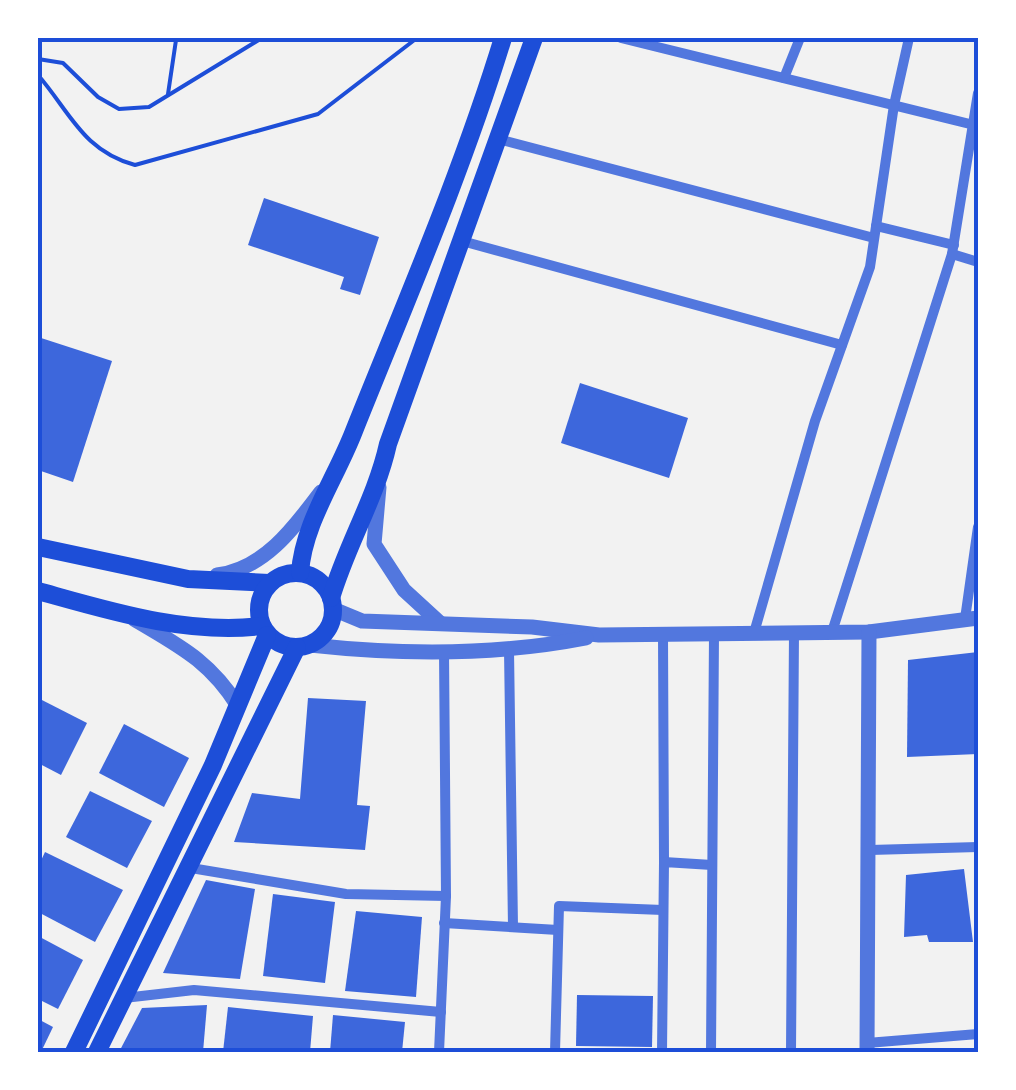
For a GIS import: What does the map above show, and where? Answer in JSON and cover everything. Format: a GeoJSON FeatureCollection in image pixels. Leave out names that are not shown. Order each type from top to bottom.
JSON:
{"type":"FeatureCollection","features":[{"type":"Feature","properties":{"kind":"main road"},"geometry":{"type":"LineString","coordinates":[[300,573],[302,546],[341,465],[478,120],[503,38]]}},
{"type":"Feature","properties":{"kind":"main road"},"geometry":{"type":"LineString","coordinates":[[97,1052],[303,646],[327,631],[342,558],[379,485],[388,444],[534,38]]}},
{"type":"Feature","properties":{"kind":"main road"},"geometry":{"type":"LineString","coordinates":[[38,547],[188,579],[269,584],[300,573],[319,581],[332,604]]}},
{"type":"Feature","properties":{"kind":"main road"},"geometry":{"type":"LineString","coordinates":[[74,1052],[238,706],[264,630],[259,603],[269,584]]}},
{"type":"Feature","properties":{"kind":"main road"},"geometry":{"type":"LineString","coordinates":[[38,590],[131,617],[228,630],[264,630],[303,646]]}},
{"type":"Feature","properties":{"kind":"street"},"geometry":{"type":"LineString","coordinates":[[620,38],[666,43],[784,78],[975,125]]}},
{"type":"Feature","properties":{"kind":"street"},"geometry":{"type":"LineString","coordinates":[[784,78],[800,38]]}},
{"type":"Feature","properties":{"kind":"street"},"geometry":{"type":"LineString","coordinates":[[754,632],[815,421],[870,267],[908,38]]}},
{"type":"Feature","properties":{"kind":"street"},"geometry":{"type":"LineString","coordinates":[[832,632],[953,250],[978,92]]}},
{"type":"Feature","properties":{"kind":"street"},"geometry":{"type":"LineString","coordinates":[[498,139],[953,250],[978,262]]}},
{"type":"Feature","properties":{"kind":"street"},"geometry":{"type":"LineString","coordinates":[[462,241],[842,344]]}},
{"type":"Feature","properties":{"kind":"street"},"geometry":{"type":"LineString","coordinates":[[188,579],[238,572],[273,549],[341,465]]}},
{"type":"Feature","properties":{"kind":"street"},"geometry":{"type":"LineString","coordinates":[[379,485],[374,544],[404,590],[440,623]]}},
{"type":"Feature","properties":{"kind":"street"},"geometry":{"type":"LineString","coordinates":[[332,604],[362,621],[599,635],[870,632],[972,618],[978,528]]}},
{"type":"Feature","properties":{"kind":"street"},"geometry":{"type":"LineString","coordinates":[[131,617],[203,660],[218,674],[238,706]]}},
{"type":"Feature","properties":{"kind":"street"},"geometry":{"type":"LineString","coordinates":[[790,1052],[794,632]]}},
{"type":"Feature","properties":{"kind":"street"},"geometry":{"type":"LineString","coordinates":[[870,632],[867,1048],[978,1034]]}},
{"type":"Feature","properties":{"kind":"street"},"geometry":{"type":"LineString","coordinates":[[711,1052],[714,634]]}},
{"type":"Feature","properties":{"kind":"street"},"geometry":{"type":"LineString","coordinates":[[303,646],[388,653],[510,650],[599,635]]}},
{"type":"Feature","properties":{"kind":"street"},"geometry":{"type":"LineString","coordinates":[[662,635],[662,1052]]}},
{"type":"Feature","properties":{"kind":"street"},"geometry":{"type":"LineString","coordinates":[[510,650],[514,927]]}},
{"type":"Feature","properties":{"kind":"street"},"geometry":{"type":"LineString","coordinates":[[439,1052],[446,896],[444,651]]}},
{"type":"Feature","properties":{"kind":"street"},"geometry":{"type":"LineString","coordinates":[[870,850],[978,847]]}},
{"type":"Feature","properties":{"kind":"street"},"geometry":{"type":"LineString","coordinates":[[664,862],[712,865]]}},
{"type":"Feature","properties":{"kind":"street"},"geometry":{"type":"LineString","coordinates":[[191,868],[346,894],[446,896]]}},
{"type":"Feature","properties":{"kind":"street"},"geometry":{"type":"LineString","coordinates":[[555,1052],[559,906],[663,910]]}},
{"type":"Feature","properties":{"kind":"street"},"geometry":{"type":"LineString","coordinates":[[444,923],[558,930]]}},
{"type":"Feature","properties":{"kind":"street"},"geometry":{"type":"LineString","coordinates":[[124,998],[194,990],[440,1012]]}},
{"type":"Feature","properties":{"kind":"path"},"geometry":{"type":"LineString","coordinates":[[168,94],[176,40],[181,38]]}},
{"type":"Feature","properties":{"kind":"path"},"geometry":{"type":"LineString","coordinates":[[252,38],[253,46]]}},
{"type":"Feature","properties":{"kind":"path"},"geometry":{"type":"LineString","coordinates":[[38,59],[62,63],[98,97],[119,109],[149,107],[262,38]]}},
{"type":"Feature","properties":{"kind":"path"},"geometry":{"type":"LineString","coordinates":[[38,74],[85,137],[107,158],[135,165],[318,114],[418,38]]}},
{"type":"Feature","properties":{"kind":"building"},"geometry":{"type":"Polygon","coordinates":[[[264,198],[379,237],[360,295],[340,289],[344,277],[248,245],[264,198]]]}},
{"type":"Feature","properties":{"kind":"building"},"geometry":{"type":"Polygon","coordinates":[[[38,337],[112,361],[73,482],[38,470],[38,337]]]}},
{"type":"Feature","properties":{"kind":"building"},"geometry":{"type":"Polygon","coordinates":[[[580,383],[688,418],[669,478],[561,443],[580,383]]]}},
{"type":"Feature","properties":{"kind":"building"},"geometry":{"type":"Polygon","coordinates":[[[978,652],[978,754],[907,757],[908,660],[978,652]]]}},
{"type":"Feature","properties":{"kind":"building"},"geometry":{"type":"Polygon","coordinates":[[[38,698],[87,723],[61,775],[38,763],[38,698]]]}},
{"type":"Feature","properties":{"kind":"building"},"geometry":{"type":"Polygon","coordinates":[[[308,698],[366,701],[357,805],[370,806],[365,850],[234,842],[252,793],[300,799],[308,698]]]}},
{"type":"Feature","properties":{"kind":"building"},"geometry":{"type":"Polygon","coordinates":[[[124,724],[189,758],[164,807],[99,773],[124,724]]]}},
{"type":"Feature","properties":{"kind":"building"},"geometry":{"type":"Polygon","coordinates":[[[90,791],[152,821],[127,868],[66,837],[90,791]]]}},
{"type":"Feature","properties":{"kind":"building"},"geometry":{"type":"Polygon","coordinates":[[[45,852],[123,890],[95,942],[38,912],[38,867],[45,852]]]}},
{"type":"Feature","properties":{"kind":"building"},"geometry":{"type":"Polygon","coordinates":[[[964,869],[973,942],[929,942],[927,935],[904,937],[906,875],[964,869]]]}},
{"type":"Feature","properties":{"kind":"building"},"geometry":{"type":"Polygon","coordinates":[[[206,880],[255,889],[240,979],[163,973],[206,880]]]}},
{"type":"Feature","properties":{"kind":"building"},"geometry":{"type":"Polygon","coordinates":[[[273,894],[335,902],[325,983],[263,976],[273,894]]]}},
{"type":"Feature","properties":{"kind":"building"},"geometry":{"type":"Polygon","coordinates":[[[356,911],[422,917],[416,997],[345,991],[356,911]]]}},
{"type":"Feature","properties":{"kind":"building"},"geometry":{"type":"Polygon","coordinates":[[[38,936],[83,960],[58,1009],[38,999],[38,936]]]}},
{"type":"Feature","properties":{"kind":"building"},"geometry":{"type":"Polygon","coordinates":[[[577,995],[653,996],[652,1047],[576,1046],[577,995]]]}},
{"type":"Feature","properties":{"kind":"building"},"geometry":{"type":"Polygon","coordinates":[[[207,1005],[203,1052],[119,1052],[142,1008],[207,1005]]]}},
{"type":"Feature","properties":{"kind":"building"},"geometry":{"type":"Polygon","coordinates":[[[228,1007],[313,1016],[310,1052],[223,1052],[228,1007]]]}},
{"type":"Feature","properties":{"kind":"building"},"geometry":{"type":"Polygon","coordinates":[[[333,1015],[405,1022],[402,1052],[330,1052],[333,1015]]]}},
{"type":"Feature","properties":{"kind":"building"},"geometry":{"type":"Polygon","coordinates":[[[38,1019],[53,1027],[41,1052],[38,1052],[38,1019]]]}}]}
